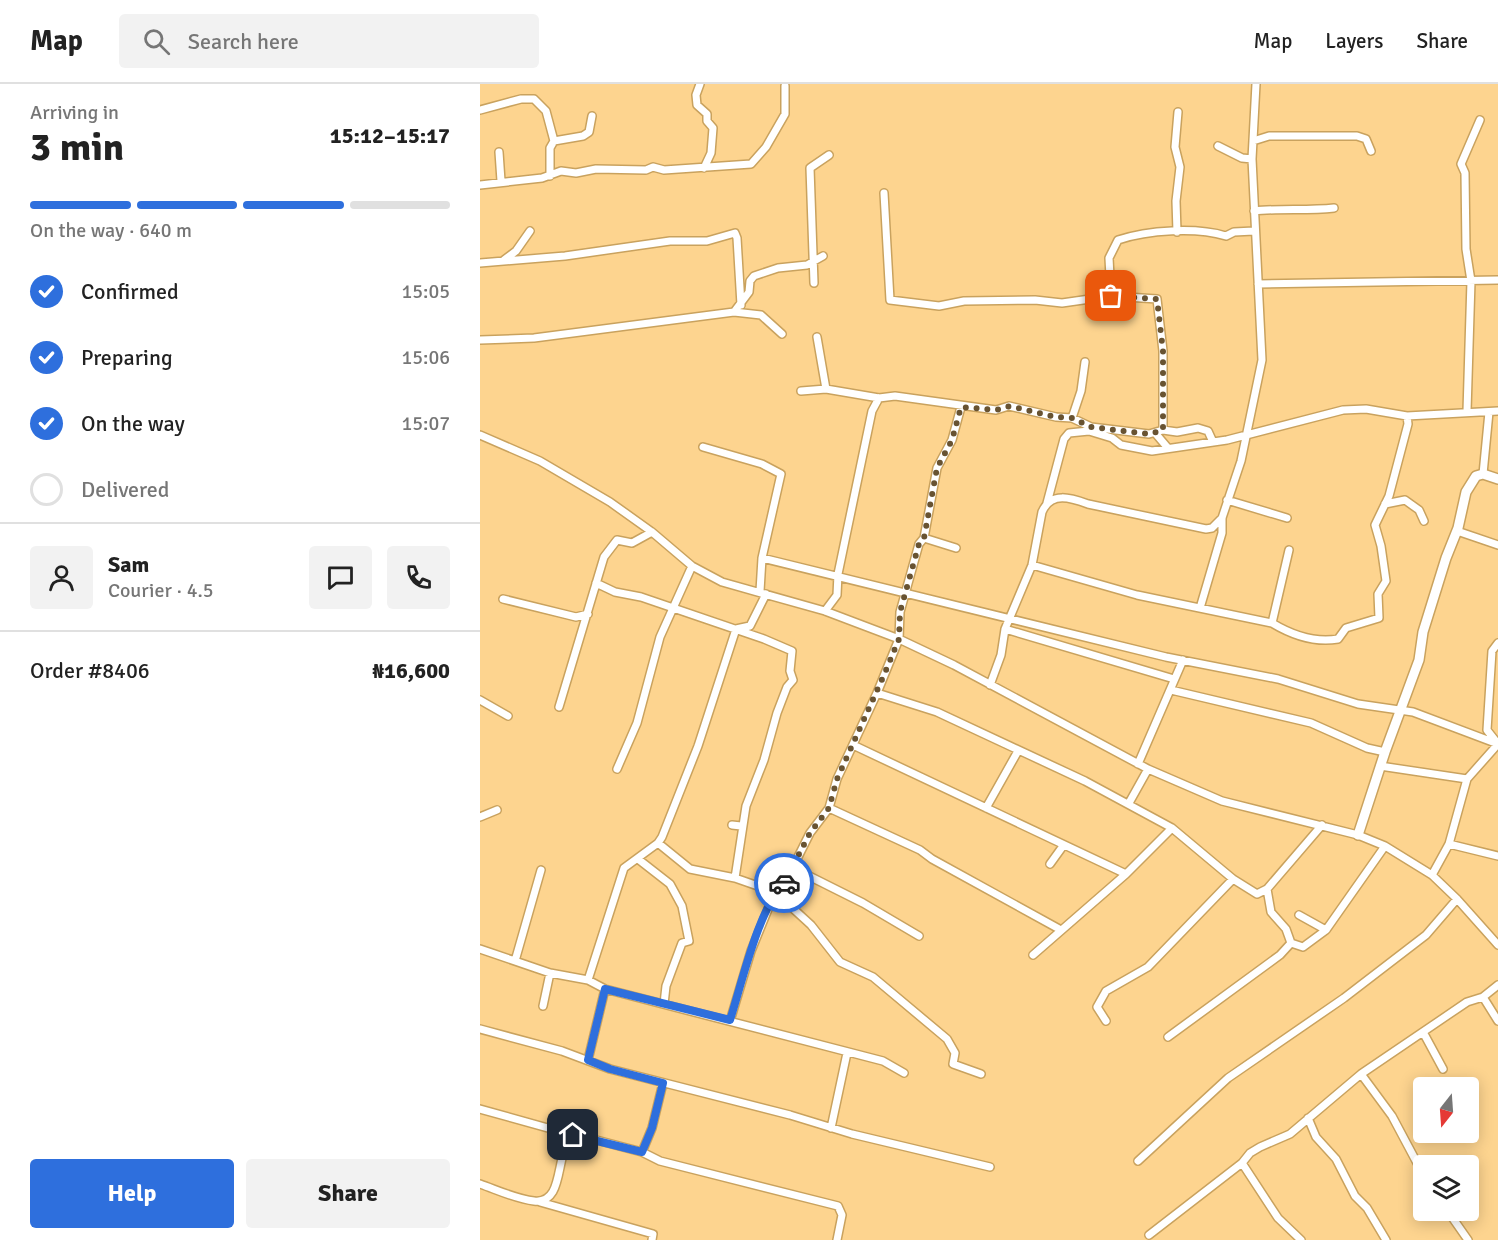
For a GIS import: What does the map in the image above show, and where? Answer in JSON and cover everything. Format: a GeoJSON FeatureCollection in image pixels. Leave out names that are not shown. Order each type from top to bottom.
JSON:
{"type":"FeatureCollection","features":[{"type":"Feature","properties":{"kind":"street"},"geometry":{"type":"LineString","coordinates":[[700,84],[696,95],[697,105],[707,114],[706,121],[713,128],[711,153],[704,168]]}},
{"type":"Feature","properties":{"kind":"street"},"geometry":{"type":"LineString","coordinates":[[1200,608],[1222,533],[1222,518],[1227,500],[1241,461],[1244,436],[1262,360],[1252,159],[1256,84]]}},
{"type":"Feature","properties":{"kind":"street"},"geometry":{"type":"LineString","coordinates":[[480,185],[501,181],[521,182],[550,176],[561,171],[576,173],[597,169],[646,170],[652,167],[664,170],[751,164],[766,147],[785,114],[786,85]]}},
{"type":"Feature","properties":{"kind":"street"},"geometry":{"type":"LineString","coordinates":[[480,110],[521,99],[534,99],[546,111],[554,141],[550,148],[550,176]]}},
{"type":"Feature","properties":{"kind":"street"},"geometry":{"type":"LineString","coordinates":[[1177,232],[1176,201],[1180,167],[1175,147],[1178,112]]}},
{"type":"Feature","properties":{"kind":"street"},"geometry":{"type":"LineString","coordinates":[[554,141],[583,136],[589,132],[592,116]]}},
{"type":"Feature","properties":{"kind":"street"},"geometry":{"type":"LineString","coordinates":[[1467,411],[1471,280],[1466,249],[1465,173],[1461,164],[1480,120]]}},
{"type":"Feature","properties":{"kind":"street"},"geometry":{"type":"LineString","coordinates":[[1253,141],[1269,136],[1357,136],[1366,139],[1371,151]]}},
{"type":"Feature","properties":{"kind":"street"},"geometry":{"type":"LineString","coordinates":[[1218,146],[1242,158],[1252,159]]}},
{"type":"Feature","properties":{"kind":"street"},"geometry":{"type":"LineString","coordinates":[[499,152],[501,181]]}},
{"type":"Feature","properties":{"kind":"street"},"geometry":{"type":"LineString","coordinates":[[814,283],[810,168],[829,155]]}},
{"type":"Feature","properties":{"kind":"street"},"geometry":{"type":"LineString","coordinates":[[884,193],[890,300],[939,306],[964,301],[1035,300],[1062,303],[1111,296],[1157,299],[1163,351],[1159,432],[1167,447]]}},
{"type":"Feature","properties":{"kind":"street"},"geometry":{"type":"LineString","coordinates":[[1254,211],[1278,208],[1308,211],[1334,208]]}},
{"type":"Feature","properties":{"kind":"street"},"geometry":{"type":"LineString","coordinates":[[500,261],[516,251],[530,231]]}},
{"type":"Feature","properties":{"kind":"street"},"geometry":{"type":"LineString","coordinates":[[1111,296],[1109,258],[1118,240],[1134,235],[1177,232],[1215,232],[1227,236],[1233,232],[1254,231]]}},
{"type":"Feature","properties":{"kind":"street"},"geometry":{"type":"LineString","coordinates":[[480,263],[565,256],[670,241],[707,241],[735,233],[741,304]]}},
{"type":"Feature","properties":{"kind":"street"},"geometry":{"type":"LineString","coordinates":[[734,312],[741,304],[754,276],[778,268],[807,265],[823,256]]}},
{"type":"Feature","properties":{"kind":"street"},"geometry":{"type":"LineString","coordinates":[[1257,284],[1498,280]]}},
{"type":"Feature","properties":{"kind":"street"},"geometry":{"type":"LineString","coordinates":[[480,340],[534,338],[734,312],[761,315],[782,334]]}},
{"type":"Feature","properties":{"kind":"street"},"geometry":{"type":"LineString","coordinates":[[817,337],[826,389]]}},
{"type":"Feature","properties":{"kind":"street"},"geometry":{"type":"LineString","coordinates":[[990,685],[1001,655],[1009,617],[1032,565],[1042,512],[1047,503],[1070,418],[1081,391],[1085,362]]}},
{"type":"Feature","properties":{"kind":"street"},"geometry":{"type":"LineString","coordinates":[[801,391],[826,389],[879,398],[896,396],[961,407],[996,410],[1010,406],[1070,418],[1091,427],[1159,432],[1198,428],[1208,430],[1213,442]]}},
{"type":"Feature","properties":{"kind":"street"},"geometry":{"type":"LineString","coordinates":[[825,611],[837,596],[838,574],[872,411],[879,398]]}},
{"type":"Feature","properties":{"kind":"street"},"geometry":{"type":"LineString","coordinates":[[730,1020],[751,951],[775,892],[793,868],[810,833],[829,808],[837,779],[899,639],[900,612],[919,544],[924,538],[937,468],[952,440],[961,407]]}},
{"type":"Feature","properties":{"kind":"street"},"geometry":{"type":"LineString","coordinates":[[1064,439],[1069,433],[1089,431],[1112,438],[1120,445],[1152,451],[1244,436],[1343,410],[1366,409],[1407,416],[1498,411]]}},
{"type":"Feature","properties":{"kind":"street"},"geometry":{"type":"LineString","coordinates":[[1483,474],[1489,412]]}},
{"type":"Feature","properties":{"kind":"street"},"geometry":{"type":"LineString","coordinates":[[1032,565],[1119,590],[1272,623],[1286,632],[1325,642],[1338,639],[1346,628],[1379,618],[1378,594],[1386,581],[1381,546],[1375,525],[1385,504],[1408,424],[1407,416]]}},
{"type":"Feature","properties":{"kind":"street"},"geometry":{"type":"LineString","coordinates":[[480,435],[540,461],[610,502],[652,532],[692,566],[722,582],[825,611],[899,639],[1138,764],[1222,801],[1358,834],[1385,846],[1432,875],[1498,945]]}},
{"type":"Feature","properties":{"kind":"street"},"geometry":{"type":"LineString","coordinates":[[703,447],[762,464],[781,474],[762,558],[763,592],[750,626],[736,629]]}},
{"type":"Feature","properties":{"kind":"street"},"geometry":{"type":"LineString","coordinates":[[1358,834],[1419,660],[1424,632],[1446,558],[1457,531],[1466,492],[1476,476],[1483,474],[1498,478]]}},
{"type":"Feature","properties":{"kind":"street"},"geometry":{"type":"LineString","coordinates":[[1047,503],[1069,497],[1088,504],[1206,529],[1212,528],[1222,518]]}},
{"type":"Feature","properties":{"kind":"street"},"geometry":{"type":"LineString","coordinates":[[1227,500],[1287,518]]}},
{"type":"Feature","properties":{"kind":"street"},"geometry":{"type":"LineString","coordinates":[[1385,504],[1405,500],[1419,510],[1424,520]]}},
{"type":"Feature","properties":{"kind":"street"},"geometry":{"type":"LineString","coordinates":[[1457,531],[1498,545]]}},
{"type":"Feature","properties":{"kind":"street"},"geometry":{"type":"LineString","coordinates":[[559,707],[604,557],[616,540],[632,543],[652,532]]}},
{"type":"Feature","properties":{"kind":"street"},"geometry":{"type":"LineString","coordinates":[[924,538],[956,548]]}},
{"type":"Feature","properties":{"kind":"street"},"geometry":{"type":"LineString","coordinates":[[1272,623],[1289,550]]}},
{"type":"Feature","properties":{"kind":"street"},"geometry":{"type":"LineString","coordinates":[[762,558],[838,574],[1183,660],[1278,679],[1358,704],[1401,710],[1498,744]]}},
{"type":"Feature","properties":{"kind":"street"},"geometry":{"type":"LineString","coordinates":[[617,769],[637,723],[660,637],[692,566]]}},
{"type":"Feature","properties":{"kind":"street"},"geometry":{"type":"LineString","coordinates":[[596,583],[615,592],[641,597],[736,629],[792,651],[790,670],[793,680],[787,687],[777,713],[741,826],[735,878]]}},
{"type":"Feature","properties":{"kind":"street"},"geometry":{"type":"LineString","coordinates":[[503,599],[576,617],[588,614]]}},
{"type":"Feature","properties":{"kind":"street"},"geometry":{"type":"LineString","coordinates":[[588,980],[626,864],[638,859],[658,843],[698,746],[736,629]]}},
{"type":"Feature","properties":{"kind":"street"},"geometry":{"type":"LineString","coordinates":[[1005,629],[1174,679]]}},
{"type":"Feature","properties":{"kind":"street"},"geometry":{"type":"LineString","coordinates":[[1498,643],[1492,651],[1487,730],[1498,744]]}},
{"type":"Feature","properties":{"kind":"street"},"geometry":{"type":"LineString","coordinates":[[1138,764],[1183,660]]}},
{"type":"Feature","properties":{"kind":"street"},"geometry":{"type":"LineString","coordinates":[[1171,690],[1311,723],[1367,748],[1385,752]]}},
{"type":"Feature","properties":{"kind":"street"},"geometry":{"type":"LineString","coordinates":[[877,693],[938,712],[1129,803],[1172,828],[1233,879],[1257,894],[1267,889],[1322,825]]}},
{"type":"Feature","properties":{"kind":"street"},"geometry":{"type":"LineString","coordinates":[[480,700],[508,716]]}},
{"type":"Feature","properties":{"kind":"street"},"geometry":{"type":"LineString","coordinates":[[1432,875],[1449,844],[1467,779],[1498,744]]}},
{"type":"Feature","properties":{"kind":"street"},"geometry":{"type":"LineString","coordinates":[[853,745],[1126,874]]}},
{"type":"Feature","properties":{"kind":"street"},"geometry":{"type":"LineString","coordinates":[[986,808],[1018,751]]}},
{"type":"Feature","properties":{"kind":"street"},"geometry":{"type":"LineString","coordinates":[[1380,766],[1467,779]]}},
{"type":"Feature","properties":{"kind":"street"},"geometry":{"type":"LineString","coordinates":[[1129,803],[1148,769]]}},
{"type":"Feature","properties":{"kind":"street"},"geometry":{"type":"LineString","coordinates":[[829,808],[920,850],[1061,930]]}},
{"type":"Feature","properties":{"kind":"street"},"geometry":{"type":"LineString","coordinates":[[480,817],[497,810]]}},
{"type":"Feature","properties":{"kind":"street"},"geometry":{"type":"LineString","coordinates":[[732,825],[741,826]]}},
{"type":"Feature","properties":{"kind":"street"},"geometry":{"type":"LineString","coordinates":[[1033,955],[1126,874],[1172,828]]}},
{"type":"Feature","properties":{"kind":"street"},"geometry":{"type":"LineString","coordinates":[[658,843],[690,869],[735,878],[775,892],[811,925],[840,962],[873,977],[947,1039],[955,1053],[953,1064],[981,1074]]}},
{"type":"Feature","properties":{"kind":"street"},"geometry":{"type":"LineString","coordinates":[[1449,844],[1498,856]]}},
{"type":"Feature","properties":{"kind":"street"},"geometry":{"type":"LineString","coordinates":[[1050,864],[1063,846]]}},
{"type":"Feature","properties":{"kind":"street"},"geometry":{"type":"LineString","coordinates":[[1291,943],[1303,947],[1326,930],[1385,846]]}},
{"type":"Feature","properties":{"kind":"street"},"geometry":{"type":"LineString","coordinates":[[638,859],[670,884],[682,906],[689,941],[682,943],[666,986],[664,1004]]}},
{"type":"Feature","properties":{"kind":"street"},"geometry":{"type":"LineString","coordinates":[[793,868],[862,903],[919,936]]}},
{"type":"Feature","properties":{"kind":"street"},"geometry":{"type":"LineString","coordinates":[[515,961],[541,870]]}},
{"type":"Feature","properties":{"kind":"street"},"geometry":{"type":"LineString","coordinates":[[1106,1020],[1097,1007],[1101,996],[1148,967],[1233,879]]}},
{"type":"Feature","properties":{"kind":"street"},"geometry":{"type":"LineString","coordinates":[[1267,889],[1271,912],[1286,929],[1291,943]]}},
{"type":"Feature","properties":{"kind":"street"},"geometry":{"type":"LineString","coordinates":[[1138,1161],[1228,1078],[1344,998],[1426,934],[1457,899]]}},
{"type":"Feature","properties":{"kind":"street"},"geometry":{"type":"LineString","coordinates":[[1299,915],[1326,930]]}},
{"type":"Feature","properties":{"kind":"street"},"geometry":{"type":"LineString","coordinates":[[1168,1037],[1280,955],[1291,943]]}},
{"type":"Feature","properties":{"kind":"street"},"geometry":{"type":"LineString","coordinates":[[480,949],[550,973],[588,980],[605,989],[883,1061],[904,1073]]}},
{"type":"Feature","properties":{"kind":"street"},"geometry":{"type":"LineString","coordinates":[[543,1006],[550,973]]}},
{"type":"Feature","properties":{"kind":"street"},"geometry":{"type":"LineString","coordinates":[[1149,1235],[1242,1163],[1250,1153],[1290,1134],[1361,1074],[1467,1002],[1483,997],[1498,984]]}},
{"type":"Feature","properties":{"kind":"street"},"geometry":{"type":"LineString","coordinates":[[588,1060],[605,989]]}},
{"type":"Feature","properties":{"kind":"street"},"geometry":{"type":"LineString","coordinates":[[1483,997],[1498,1021]]}},
{"type":"Feature","properties":{"kind":"street"},"geometry":{"type":"LineString","coordinates":[[480,1029],[588,1060],[610,1069],[831,1128],[990,1167]]}},
{"type":"Feature","properties":{"kind":"street"},"geometry":{"type":"LineString","coordinates":[[1423,1032],[1443,1069]]}},
{"type":"Feature","properties":{"kind":"street"},"geometry":{"type":"LineString","coordinates":[[831,1128],[847,1053]]}},
{"type":"Feature","properties":{"kind":"street"},"geometry":{"type":"LineString","coordinates":[[1361,1074],[1392,1116],[1413,1155]]}},
{"type":"Feature","properties":{"kind":"street"},"geometry":{"type":"LineString","coordinates":[[642,1152],[652,1128],[663,1083]]}},
{"type":"Feature","properties":{"kind":"street"},"geometry":{"type":"LineString","coordinates":[[480,1109],[642,1152],[660,1161],[838,1206],[842,1215],[837,1240]]}},
{"type":"Feature","properties":{"kind":"street"},"geometry":{"type":"LineString","coordinates":[[1308,1118],[1316,1137],[1336,1159],[1355,1196],[1367,1208],[1386,1240]]}},
{"type":"Feature","properties":{"kind":"street"},"geometry":{"type":"LineString","coordinates":[[537,1201],[553,1194],[563,1148],[573,1135]]}},
{"type":"Feature","properties":{"kind":"street"},"geometry":{"type":"LineString","coordinates":[[1242,1163],[1278,1218],[1301,1240]]}},
{"type":"Feature","properties":{"kind":"street"},"geometry":{"type":"LineString","coordinates":[[480,1184],[653,1234],[652,1240]]}},
{"type":"Feature","properties":{"kind":"street"},"geometry":{"type":"LineString","coordinates":[[1455,1221],[1468,1240]]}},
{"type":"Feature","properties":{"kind":"way so far"},"geometry":{"type":"LineString","coordinates":[[784,883],[810,833],[829,808],[837,779],[899,639],[900,612],[919,544],[924,538],[937,468],[954,435],[954,425],[961,407],[996,410],[1010,406],[1056,417],[1072,418],[1091,427],[1149,434],[1156,434],[1163,430],[1163,351],[1157,299],[1111,296]]}},
{"type":"Feature","properties":{"kind":"route"},"geometry":{"type":"LineString","coordinates":[[573,1135],[642,1152],[652,1128],[663,1083],[648,1077],[610,1069],[588,1060],[605,989],[621,991],[730,1020],[751,951],[775,892],[784,883]]}}]}
